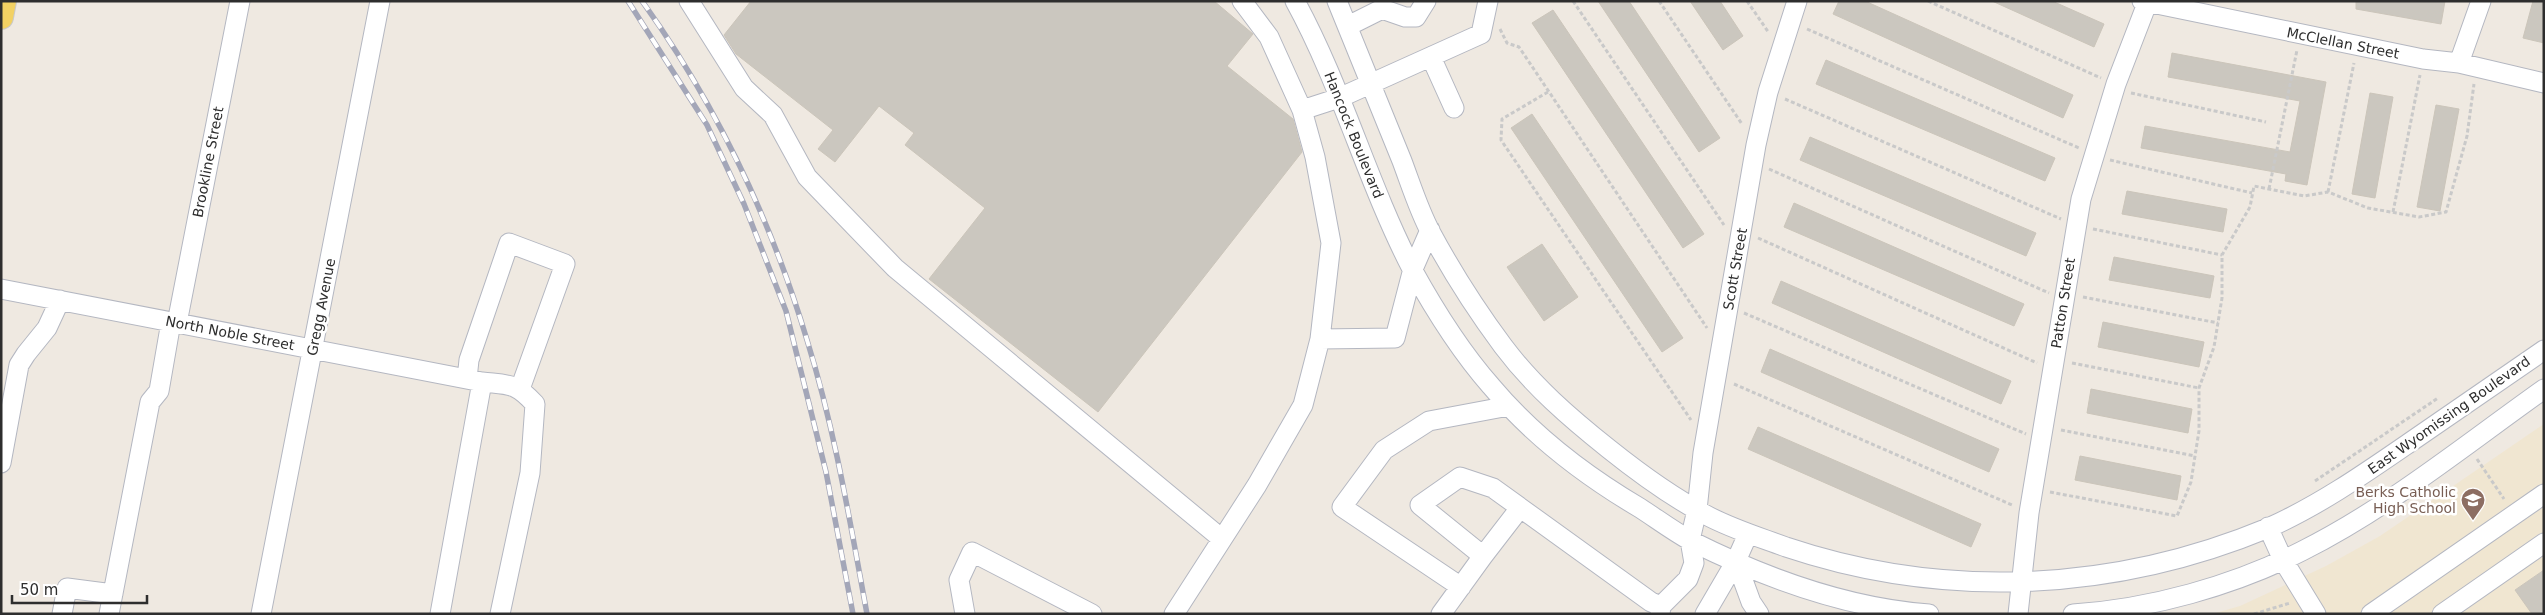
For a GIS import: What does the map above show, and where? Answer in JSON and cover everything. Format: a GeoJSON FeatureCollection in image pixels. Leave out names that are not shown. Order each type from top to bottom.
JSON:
{"type":"FeatureCollection","features":[{"type":"Feature","properties":{"kind":"main road"},"geometry":{"type":"LineString","coordinates":[[1,17],[4,1]]}},
{"type":"Feature","properties":{"kind":"street","name":"Brookline Street"},"geometry":{"type":"LineString","coordinates":[[109,614],[150,402],[159,391],[240,1]]}},
{"type":"Feature","properties":{"kind":"street","name":"Gregg Avenue"},"geometry":{"type":"LineString","coordinates":[[261,614],[380,1]]}},
{"type":"Feature","properties":{"kind":"street"},"geometry":{"type":"LineString","coordinates":[[689,1],[744,88],[773,115],[807,177],[895,268],[1222,539]]}},
{"type":"Feature","properties":{"kind":"street"},"geometry":{"type":"LineString","coordinates":[[1174,614],[1257,485],[1303,405],[1320,339],[1330,243],[1315,157],[1302,110],[1269,37],[1242,1]]}},
{"type":"Feature","properties":{"kind":"street","name":"Hancock Boulevard"},"geometry":{"type":"LineString","coordinates":[[1295,1],[1314,35],[1380,202],[1413,269]]}},
{"type":"Feature","properties":{"kind":"street"},"geometry":{"type":"LineString","coordinates":[[1320,339],[1395,338],[1413,269],[1430,230],[1337,1]]}},
{"type":"Feature","properties":{"kind":"street"},"geometry":{"type":"LineString","coordinates":[[1348,26],[1381,5],[1405,17],[1416,17],[1426,1]]}},
{"type":"Feature","properties":{"kind":"street","name":"Scott Street"},"geometry":{"type":"LineString","coordinates":[[1690,540],[1697,510],[1705,441],[1755,154],[1768,92],[1797,1]]}},
{"type":"Feature","properties":{"kind":"street"},"geometry":{"type":"LineString","coordinates":[[2468,66],[2482,1]]}},
{"type":"Feature","properties":{"kind":"street"},"geometry":{"type":"LineString","coordinates":[[1302,110],[1339,98],[1481,34],[1488,2]]}},
{"type":"Feature","properties":{"kind":"street","name":"Patton Street"},"geometry":{"type":"LineString","coordinates":[[2018,614],[2028,513],[2075,226],[2093,154],[2146,2]]}},
{"type":"Feature","properties":{"kind":"street","name":"McClellan Street"},"geometry":{"type":"LineString","coordinates":[[2146,2],[2300,35],[2468,66],[2544,83]]}},
{"type":"Feature","properties":{"kind":"street"},"geometry":{"type":"LineString","coordinates":[[1431,57],[1454,108]]}},
{"type":"Feature","properties":{"kind":"street","name":"East Wyomissing Boulevard"},"geometry":{"type":"LineString","coordinates":[[1430,230],[1457,277],[1501,343],[1532,382],[1575,422],[1616,455],[1697,510],[1748,534],[1821,559],[1880,572],[1932,579],[2022,583],[2096,577],[2137,569],[2201,551],[2268,527],[2324,499],[2361,476],[2544,350]]}},
{"type":"Feature","properties":{"kind":"street"},"geometry":{"type":"LineString","coordinates":[[440,614],[469,379],[469,360],[509,243],[565,264],[520,388],[534,404],[530,473],[500,614]]}},
{"type":"Feature","properties":{"kind":"street"},"geometry":{"type":"LineString","coordinates":[[1413,269],[1471,359],[1509,406],[1544,440],[1585,474],[1690,540],[1782,582],[1870,605],[1929,614]]}},
{"type":"Feature","properties":{"kind":"street","name":"North Noble Street"},"geometry":{"type":"LineString","coordinates":[[1,289],[312,350],[469,379],[514,385],[520,388]]}},
{"type":"Feature","properties":{"kind":"street"},"geometry":{"type":"LineString","coordinates":[[1,463],[19,366],[47,328],[60,300]]}},
{"type":"Feature","properties":{"kind":"street"},"geometry":{"type":"LineString","coordinates":[[2073,614],[2135,605],[2177,596],[2283,560],[2363,516],[2544,389]]}},
{"type":"Feature","properties":{"kind":"street"},"geometry":{"type":"LineString","coordinates":[[1461,587],[1342,507],[1384,450],[1429,421],[1509,406]]}},
{"type":"Feature","properties":{"kind":"street"},"geometry":{"type":"LineString","coordinates":[[1483,556],[1420,505],[1460,477],[1493,488],[1657,607],[1688,579],[1694,563],[1690,540]]}},
{"type":"Feature","properties":{"kind":"street"},"geometry":{"type":"LineString","coordinates":[[2370,614],[2544,494]]}},
{"type":"Feature","properties":{"kind":"street"},"geometry":{"type":"LineString","coordinates":[[1441,614],[1520,508]]}},
{"type":"Feature","properties":{"kind":"street"},"geometry":{"type":"LineString","coordinates":[[2268,527],[2283,560],[2311,606]]}},
{"type":"Feature","properties":{"kind":"street"},"geometry":{"type":"LineString","coordinates":[[1706,614],[1736,561],[1748,534]]}},
{"type":"Feature","properties":{"kind":"street"},"geometry":{"type":"LineString","coordinates":[[2442,614],[2544,543]]}},
{"type":"Feature","properties":{"kind":"street"},"geometry":{"type":"LineString","coordinates":[[965,614],[959,580],[972,552],[1092,614]]}},
{"type":"Feature","properties":{"kind":"street"},"geometry":{"type":"LineString","coordinates":[[1736,561],[1751,602],[1759,614]]}},
{"type":"Feature","properties":{"kind":"street"},"geometry":{"type":"LineString","coordinates":[[62,614],[67,588],[112,594]]}},
{"type":"Feature","properties":{"kind":"path"},"geometry":{"type":"LineString","coordinates":[[1573,1],[1740,239],[2053,364],[2199,388]]}},
{"type":"Feature","properties":{"kind":"path"},"geometry":{"type":"LineString","coordinates":[[1659,1],[1755,154],[2064,296],[2218,323]]}},
{"type":"Feature","properties":{"kind":"path"},"geometry":{"type":"LineString","coordinates":[[1747,1],[1780,50]]}},
{"type":"Feature","properties":{"kind":"path"},"geometry":{"type":"LineString","coordinates":[[1928,1],[2116,84],[2131,93],[2266,122]]}},
{"type":"Feature","properties":{"kind":"path"},"geometry":{"type":"LineString","coordinates":[[1488,2],[1507,43],[1519,47],[1721,349]]}},
{"type":"Feature","properties":{"kind":"path"},"geometry":{"type":"LineString","coordinates":[[1790,22],[2093,154],[2111,160],[2253,193]]}},
{"type":"Feature","properties":{"kind":"path"},"geometry":{"type":"LineString","coordinates":[[2269,189],[2300,35]]}},
{"type":"Feature","properties":{"kind":"path"},"geometry":{"type":"LineString","coordinates":[[2328,192],[2357,46]]}},
{"type":"Feature","properties":{"kind":"path"},"geometry":{"type":"LineString","coordinates":[[2393,212],[2423,59]]}},
{"type":"Feature","properties":{"kind":"path"},"geometry":{"type":"LineString","coordinates":[[2032,489],[2177,516],[2191,482],[2199,431],[2199,388],[2214,347],[2222,298],[2222,255],[2250,207],[2254,186],[2304,196],[2328,192],[2368,208],[2419,217],[2446,212],[2466,136],[2468,66]]}},
{"type":"Feature","properties":{"kind":"path"},"geometry":{"type":"LineString","coordinates":[[1548,92],[1502,120],[1501,140],[1705,441]]}},
{"type":"Feature","properties":{"kind":"path"},"geometry":{"type":"LineString","coordinates":[[1768,92],[2075,226],[2222,255]]}},
{"type":"Feature","properties":{"kind":"path"},"geometry":{"type":"LineString","coordinates":[[1728,306],[2041,433],[2195,456]]}},
{"type":"Feature","properties":{"kind":"path"},"geometry":{"type":"LineString","coordinates":[[1716,376],[2028,513]]}},
{"type":"Feature","properties":{"kind":"path"},"geometry":{"type":"LineString","coordinates":[[2310,484],[2442,396]]}},
{"type":"Feature","properties":{"kind":"path"},"geometry":{"type":"LineString","coordinates":[[2254,614],[2311,606]]}},
{"type":"Feature","properties":{"kind":"shaded area","name":"Berks Catholic High School"},"geometry":{"type":"Polygon","coordinates":[[[2544,424],[2544,614],[2212,614],[2240,606],[2326,566],[2380,536],[2544,424]]]}},
{"type":"Feature","properties":{"kind":"building"},"geometry":{"type":"Polygon","coordinates":[[[751,1],[1214,1],[1253,34],[1227,66],[1293,119],[1302,152],[1098,412],[929,279],[985,208],[905,145],[914,133],[879,106],[835,162],[818,149],[833,130],[736,54],[724,35],[751,1]]]}},
{"type":"Feature","properties":{"kind":"building"},"geometry":{"type":"Polygon","coordinates":[[[1598,1],[1629,1],[1720,138],[1699,152],[1598,1]]]}},
{"type":"Feature","properties":{"kind":"building"},"geometry":{"type":"Polygon","coordinates":[[[1690,1],[1720,1],[1743,36],[1723,50],[1690,1]]]}},
{"type":"Feature","properties":{"kind":"building"},"geometry":{"type":"Polygon","coordinates":[[[1839,1],[1865,1],[2073,95],[2063,118],[1833,14],[1839,1]]]}},
{"type":"Feature","properties":{"kind":"building"},"geometry":{"type":"Polygon","coordinates":[[[1992,1],[2052,1],[2104,24],[2094,47],[1992,1]]]}},
{"type":"Feature","properties":{"kind":"building"},"geometry":{"type":"Polygon","coordinates":[[[2356,1],[2445,1],[2441,24],[2356,9],[2356,1]]]}},
{"type":"Feature","properties":{"kind":"building"},"geometry":{"type":"Polygon","coordinates":[[[2533,1],[2544,1],[2544,43],[2523,38],[2533,1]]]}},
{"type":"Feature","properties":{"kind":"building"},"geometry":{"type":"Polygon","coordinates":[[[1553,10],[1704,234],[1683,248],[1532,23],[1553,10]]]}},
{"type":"Feature","properties":{"kind":"building"},"geometry":{"type":"Polygon","coordinates":[[[2172,53],[2326,82],[2307,185],[2285,181],[2286,174],[2141,148],[2145,126],[2290,152],[2300,101],[2168,77],[2172,53]]]}},
{"type":"Feature","properties":{"kind":"building"},"geometry":{"type":"Polygon","coordinates":[[[1826,60],[2055,158],[2045,181],[1816,84],[1826,60]]]}},
{"type":"Feature","properties":{"kind":"building"},"geometry":{"type":"Polygon","coordinates":[[[2370,93],[2393,97],[2375,198],[2352,194],[2370,93]]]}},
{"type":"Feature","properties":{"kind":"building"},"geometry":{"type":"Polygon","coordinates":[[[2436,105],[2459,109],[2440,211],[2417,207],[2436,105]]]}},
{"type":"Feature","properties":{"kind":"building"},"geometry":{"type":"Polygon","coordinates":[[[1532,114],[1683,338],[1662,352],[1511,128],[1532,114]]]}},
{"type":"Feature","properties":{"kind":"building"},"geometry":{"type":"Polygon","coordinates":[[[1810,137],[2036,233],[2026,256],[1800,160],[1810,137]]]}},
{"type":"Feature","properties":{"kind":"building"},"geometry":{"type":"Polygon","coordinates":[[[2127,191],[2227,209],[2223,232],[2122,214],[2127,191]]]}},
{"type":"Feature","properties":{"kind":"building"},"geometry":{"type":"Polygon","coordinates":[[[1794,203],[2024,304],[2014,326],[1784,227],[1794,203]]]}},
{"type":"Feature","properties":{"kind":"building"},"geometry":{"type":"Polygon","coordinates":[[[1542,244],[1578,297],[1544,321],[1507,267],[1542,244]]]}},
{"type":"Feature","properties":{"kind":"building"},"geometry":{"type":"Polygon","coordinates":[[[2114,257],[2214,276],[2210,298],[2109,280],[2114,257]]]}},
{"type":"Feature","properties":{"kind":"building"},"geometry":{"type":"Polygon","coordinates":[[[1781,281],[2011,381],[2001,404],[1772,303],[1781,281]]]}},
{"type":"Feature","properties":{"kind":"building"},"geometry":{"type":"Polygon","coordinates":[[[2103,322],[2204,342],[2199,367],[2098,347],[2103,322]]]}},
{"type":"Feature","properties":{"kind":"building"},"geometry":{"type":"Polygon","coordinates":[[[1770,349],[1999,449],[1989,472],[1761,372],[1770,349]]]}},
{"type":"Feature","properties":{"kind":"building"},"geometry":{"type":"Polygon","coordinates":[[[2091,389],[2192,409],[2188,433],[2087,413],[2091,389]]]}},
{"type":"Feature","properties":{"kind":"building"},"geometry":{"type":"Polygon","coordinates":[[[1758,427],[1981,524],[1971,547],[1748,449],[1758,427]]]}},
{"type":"Feature","properties":{"kind":"building"},"geometry":{"type":"Polygon","coordinates":[[[2080,456],[2181,476],[2177,500],[2075,480],[2080,456]]]}},
{"type":"Feature","properties":{"kind":"building"},"geometry":{"type":"Polygon","coordinates":[[[2544,570],[2544,614],[2532,614],[2515,590],[2544,570]]]}},
{"type":"Feature","properties":{"kind":"railway"},"geometry":{"type":"LineString","coordinates":[[628,1],[707,125],[744,204],[786,311],[826,472],[853,614]]}},
{"type":"Feature","properties":{"kind":"railway"},"geometry":{"type":"LineString","coordinates":[[642,1],[669,40],[717,121],[758,207],[793,295],[826,408],[867,614]]}},
{"type":"Feature","properties":{"kind":"place","name":"Berks Catholic High School"},"geometry":{"type":"Point","coordinates":[2473,521]}}]}
